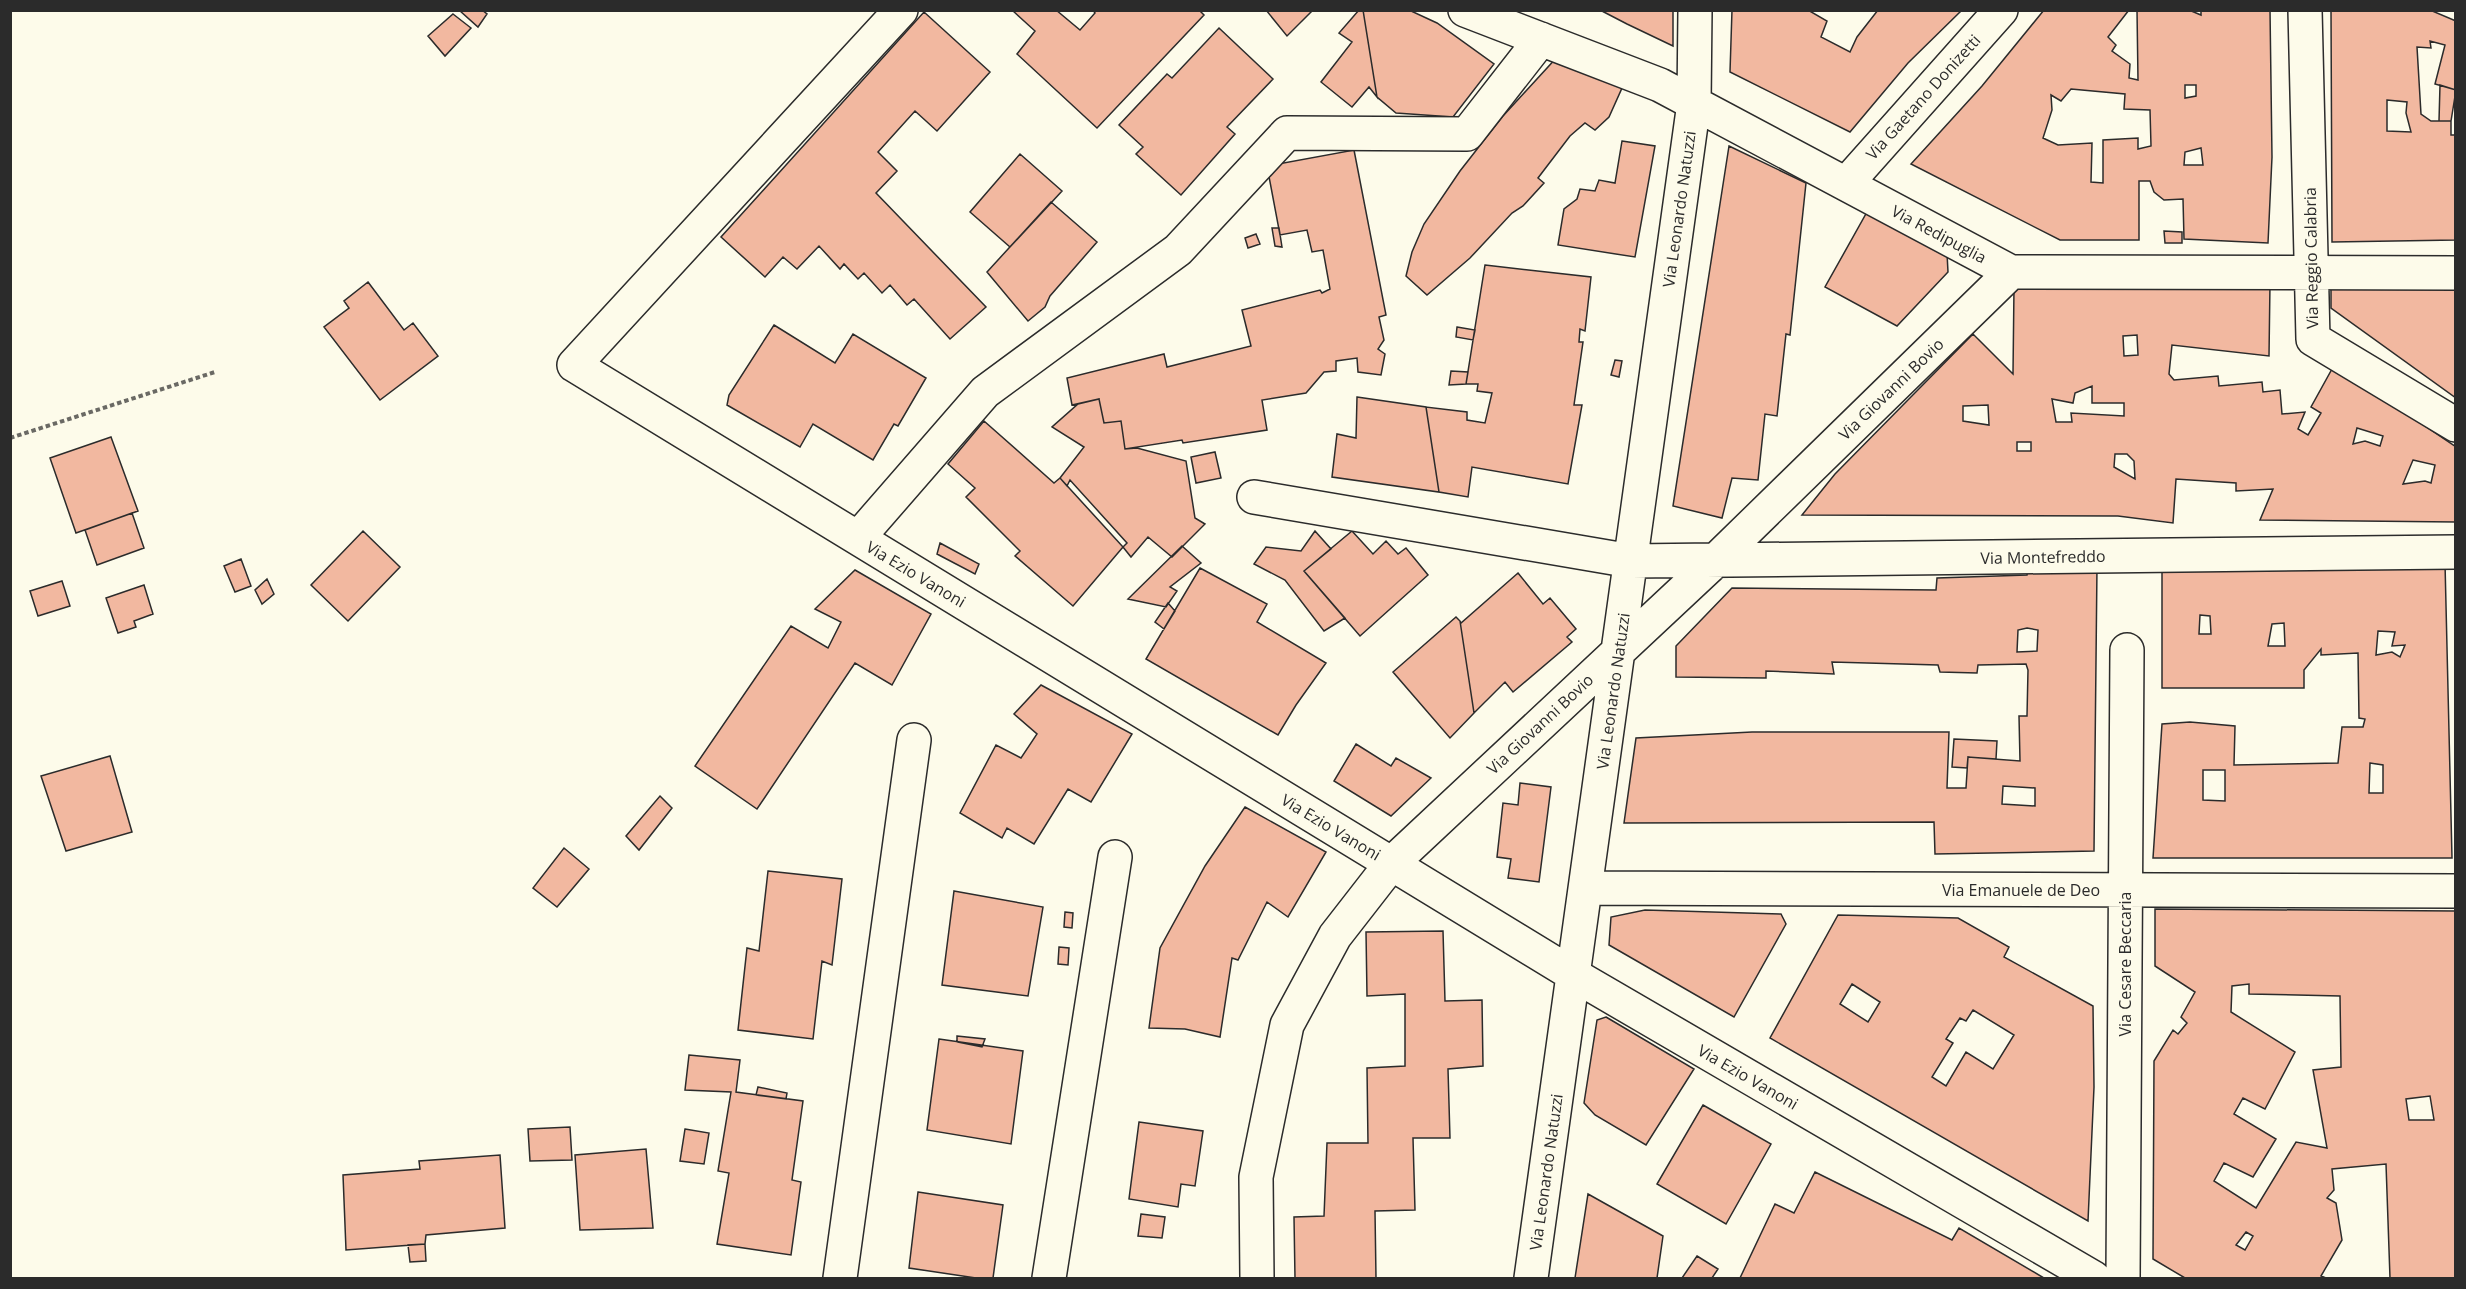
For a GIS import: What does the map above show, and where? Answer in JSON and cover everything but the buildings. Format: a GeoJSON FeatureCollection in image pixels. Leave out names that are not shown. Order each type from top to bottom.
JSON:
{"type":"FeatureCollection","features":[{"type":"Feature","properties":{"kind":"street","name":"Via Ezio Vanoni"},"geometry":{"type":"LineString","coordinates":[[901,10],[574,365],[1574,975],[2094,1278]]}},
{"type":"Feature","properties":{"kind":"street","name":"Via Redipuglia"},"geometry":{"type":"LineString","coordinates":[[1465,10],[1660,85],[2011,272],[2456,273]]}},
{"type":"Feature","properties":{"kind":"street","name":"Via Leonardo Natuzzi"},"geometry":{"type":"LineString","coordinates":[[1531,1278],[1587,888],[1694,103],[1695,10]]}},
{"type":"Feature","properties":{"kind":"street","name":"Via Gaetano Donizetti"},"geometry":{"type":"LineString","coordinates":[[1846,184],[2001,10]]}},
{"type":"Feature","properties":{"kind":"street","name":"Via Reggio Calabria"},"geometry":{"type":"LineString","coordinates":[[2305,10],[2313,339],[2456,424]]}},
{"type":"Feature","properties":{"kind":"street"},"geometry":{"type":"LineString","coordinates":[[858,538],[985,392],[1178,250],[1287,133],[1467,134],[1541,39]]}},
{"type":"Feature","properties":{"kind":"street","name":"Via Giovanni Bovio"},"geometry":{"type":"LineString","coordinates":[[1257,1278],[1256,1177],[1287,1025],[1335,936],[1391,864],[1716,560],[2011,272]]}},
{"type":"Feature","properties":{"kind":"street","name":"Via Montefreddo"},"geometry":{"type":"LineString","coordinates":[[1254,497],[1631,561],[2456,552]]}},
{"type":"Feature","properties":{"kind":"street","name":"Via Cesare Beccaria"},"geometry":{"type":"LineString","coordinates":[[2123,1278],[2127,650]]}},
{"type":"Feature","properties":{"kind":"street"},"geometry":{"type":"LineString","coordinates":[[840,1278],[914,740]]}},
{"type":"Feature","properties":{"kind":"street"},"geometry":{"type":"LineString","coordinates":[[1049,1278],[1115,857]]}},
{"type":"Feature","properties":{"kind":"street","name":"Via Emanuele de Deo"},"geometry":{"type":"LineString","coordinates":[[1587,888],[2456,891]]}},
{"type":"Feature","properties":{"kind":"path"},"geometry":{"type":"LineString","coordinates":[[10,438],[215,372]]}}]}
